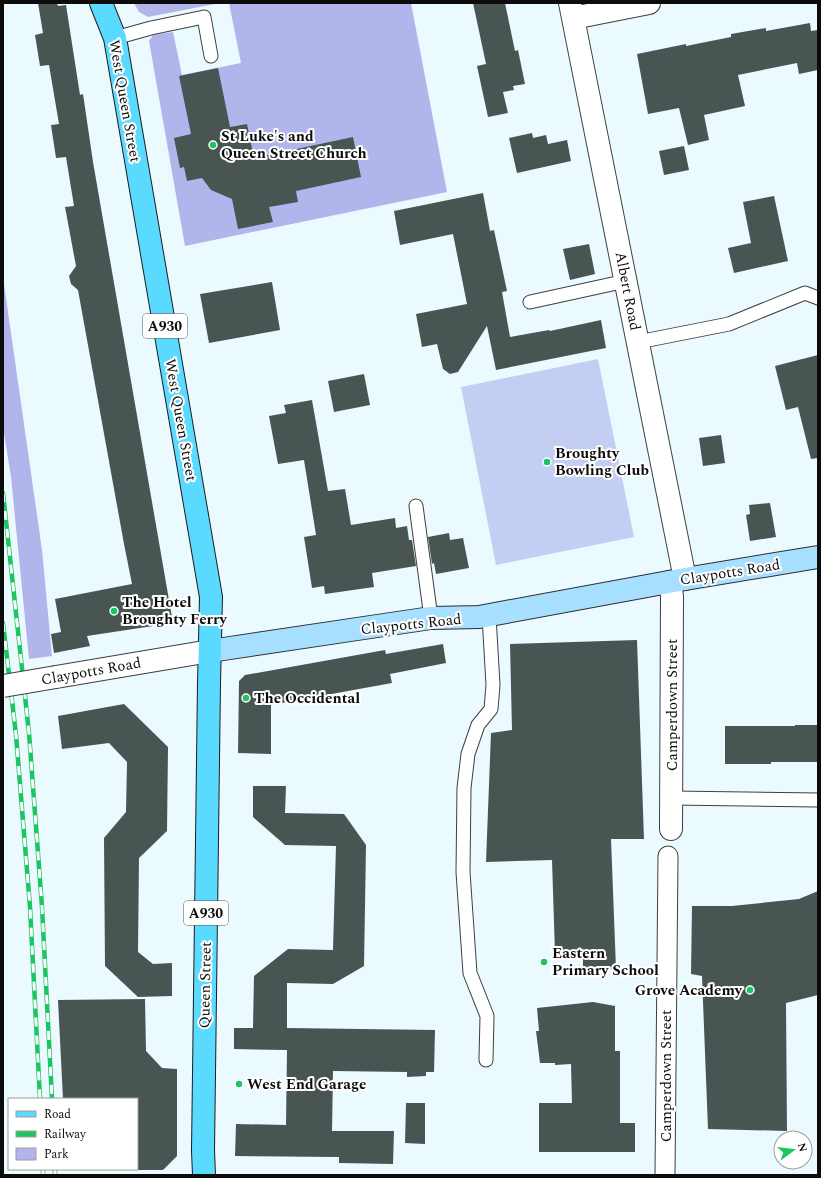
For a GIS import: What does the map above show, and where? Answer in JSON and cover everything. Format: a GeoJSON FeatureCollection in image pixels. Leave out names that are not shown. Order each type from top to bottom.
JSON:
{"type":"FeatureCollection","features":[{"type":"Feature","properties":{"kind":"main road","name":"West Queen Street"},"geometry":{"type":"LineString","coordinates":[[101,3],[115,38],[211,597],[210,651]]}},
{"type":"Feature","properties":{"kind":"main road","name":"Claypotts Road"},"geometry":{"type":"LineString","coordinates":[[210,651],[431,618],[489,616],[678,580],[818,557]]}},
{"type":"Feature","properties":{"kind":"main road","name":"Queen Street"},"geometry":{"type":"LineString","coordinates":[[204,1175],[207,778],[210,651]]}},
{"type":"Feature","properties":{"kind":"street"},"geometry":{"type":"LineString","coordinates":[[572,11],[650,3]]}},
{"type":"Feature","properties":{"kind":"street","name":"Albert Road"},"geometry":{"type":"LineString","coordinates":[[572,11],[638,342],[678,580]]}},
{"type":"Feature","properties":{"kind":"street","name":"Camperdown Street"},"geometry":{"type":"LineString","coordinates":[[671,829],[672,596],[678,580]]}},
{"type":"Feature","properties":{"kind":"street","name":"Claypotts Road"},"geometry":{"type":"LineString","coordinates":[[3,686],[210,651]]}},
{"type":"Feature","properties":{"kind":"street","name":"Camperdown Street"},"geometry":{"type":"LineString","coordinates":[[665,1175],[668,856]]}},
{"type":"Feature","properties":{"kind":"lane"},"geometry":{"type":"LineString","coordinates":[[115,38],[151,28],[204,17],[212,56]]}},
{"type":"Feature","properties":{"kind":"lane"},"geometry":{"type":"LineString","coordinates":[[530,302],[626,281]]}},
{"type":"Feature","properties":{"kind":"lane"},"geometry":{"type":"LineString","coordinates":[[638,342],[729,324],[805,293],[818,298]]}},
{"type":"Feature","properties":{"kind":"lane"},"geometry":{"type":"LineString","coordinates":[[416,506],[431,618]]}},
{"type":"Feature","properties":{"kind":"lane"},"geometry":{"type":"LineString","coordinates":[[486,1060],[487,1016],[470,973],[463,865],[464,788],[468,754],[478,725],[490,709],[493,685],[489,616]]}},
{"type":"Feature","properties":{"kind":"lane"},"geometry":{"type":"LineString","coordinates":[[672,798],[818,800]]}},
{"type":"Feature","properties":{"kind":"green space"},"geometry":{"type":"Polygon","coordinates":[[[134,3],[220,3],[148,17],[139,12],[134,3]]]}},
{"type":"Feature","properties":{"kind":"green space"},"geometry":{"type":"Polygon","coordinates":[[[229,3],[411,3],[447,192],[185,246],[149,41],[153,35],[173,32],[182,75],[241,63],[229,3]]]}},
{"type":"Feature","properties":{"kind":"green space"},"geometry":{"type":"Polygon","coordinates":[[[3,277],[42,550],[52,656],[29,659],[11,477],[3,427],[3,277]]]}},
{"type":"Feature","properties":{"kind":"shaded area","name":"Broughty Bowling Club"},"geometry":{"type":"Polygon","coordinates":[[[598,359],[634,537],[496,565],[461,387],[598,359]]]}},
{"type":"Feature","properties":{"kind":"building"},"geometry":{"type":"Polygon","coordinates":[[[38,3],[57,3],[58,6],[66,5],[80,95],[83,94],[93,162],[173,623],[87,636],[90,646],[54,653],[51,634],[61,632],[55,599],[132,584],[78,290],[71,284],[69,276],[76,266],[65,207],[74,206],[66,157],[56,158],[51,125],[59,124],[49,65],[40,66],[35,35],[43,33],[38,3]]]}},
{"type":"Feature","properties":{"kind":"building"},"geometry":{"type":"Polygon","coordinates":[[[473,3],[505,3],[515,51],[518,50],[525,84],[513,86],[514,90],[503,92],[508,113],[488,117],[477,66],[486,64],[473,3]]]}},
{"type":"Feature","properties":{"kind":"building"},"geometry":{"type":"Polygon","coordinates":[[[810,23],[811,31],[818,30],[818,70],[799,74],[797,63],[738,75],[745,106],[704,115],[709,140],[688,145],[679,108],[648,114],[637,54],[731,37],[731,34],[766,28],[766,31],[810,23]]]}},
{"type":"Feature","properties":{"kind":"building","name":"St Luke's and Queen Street Church"},"geometry":{"type":"Polygon","coordinates":[[[218,68],[230,127],[247,124],[254,158],[353,137],[361,177],[296,191],[298,202],[269,207],[273,222],[238,229],[232,199],[211,190],[202,178],[187,181],[184,167],[180,168],[174,138],[191,134],[179,76],[218,68]]]}},
{"type":"Feature","properties":{"kind":"building"},"geometry":{"type":"Polygon","coordinates":[[[532,133],[533,138],[546,135],[548,144],[567,140],[571,161],[517,173],[509,138],[532,133]]]}},
{"type":"Feature","properties":{"kind":"building"},"geometry":{"type":"Polygon","coordinates":[[[684,146],[689,170],[664,175],[659,151],[684,146]]]}},
{"type":"Feature","properties":{"kind":"building"},"geometry":{"type":"Polygon","coordinates":[[[483,193],[490,231],[494,230],[507,291],[502,292],[510,337],[550,331],[601,320],[606,348],[496,370],[487,326],[458,372],[450,374],[443,369],[437,344],[422,347],[416,314],[467,304],[453,234],[400,245],[394,211],[483,193]]]}},
{"type":"Feature","properties":{"kind":"building"},"geometry":{"type":"Polygon","coordinates":[[[774,196],[788,261],[734,273],[728,248],[751,243],[743,202],[774,196]]]}},
{"type":"Feature","properties":{"kind":"building"},"geometry":{"type":"Polygon","coordinates":[[[589,244],[595,274],[570,280],[563,249],[589,244]]]}},
{"type":"Feature","properties":{"kind":"building"},"geometry":{"type":"Polygon","coordinates":[[[272,282],[280,330],[209,343],[200,294],[272,282]]]}},
{"type":"Feature","properties":{"kind":"building"},"geometry":{"type":"Polygon","coordinates":[[[818,355],[818,458],[811,459],[798,407],[786,410],[775,366],[818,355]]]}},
{"type":"Feature","properties":{"kind":"building"},"geometry":{"type":"Polygon","coordinates":[[[364,374],[370,405],[334,412],[328,381],[364,374]]]}},
{"type":"Feature","properties":{"kind":"building"},"geometry":{"type":"Polygon","coordinates":[[[312,400],[328,491],[345,489],[351,525],[395,518],[396,528],[407,526],[409,540],[412,540],[416,566],[372,573],[374,587],[325,594],[324,586],[312,588],[304,537],[316,535],[304,460],[278,464],[269,416],[286,413],[284,405],[312,400]]]}},
{"type":"Feature","properties":{"kind":"building"},"geometry":{"type":"Polygon","coordinates":[[[721,435],[725,463],[703,466],[699,438],[721,435]]]}},
{"type":"Feature","properties":{"kind":"building"},"geometry":{"type":"Polygon","coordinates":[[[770,503],[776,537],[750,541],[746,515],[750,514],[749,505],[770,503]]]}},
{"type":"Feature","properties":{"kind":"building"},"geometry":{"type":"Polygon","coordinates":[[[449,533],[450,540],[463,538],[469,568],[436,574],[434,563],[432,564],[428,537],[449,533]]]}},
{"type":"Feature","properties":{"kind":"building"},"geometry":{"type":"Polygon","coordinates":[[[637,640],[644,839],[611,839],[616,969],[583,970],[583,953],[555,954],[552,860],[486,862],[491,733],[512,730],[510,644],[637,640]]]}},
{"type":"Feature","properties":{"kind":"building"},"geometry":{"type":"Polygon","coordinates":[[[443,644],[446,663],[390,674],[392,683],[271,705],[271,754],[238,753],[239,681],[245,675],[385,650],[386,654],[443,644]]]}},
{"type":"Feature","properties":{"kind":"building"},"geometry":{"type":"Polygon","coordinates":[[[124,704],[168,747],[167,831],[139,858],[138,952],[153,964],[172,963],[172,996],[138,997],[105,966],[104,838],[126,812],[127,762],[109,743],[62,749],[58,716],[124,704]]]}},
{"type":"Feature","properties":{"kind":"building"},"geometry":{"type":"Polygon","coordinates":[[[818,725],[818,762],[725,764],[725,726],[818,725]]]}},
{"type":"Feature","properties":{"kind":"building"},"geometry":{"type":"Polygon","coordinates":[[[253,786],[286,786],[285,813],[344,814],[366,845],[364,966],[333,984],[287,983],[287,1028],[435,1030],[434,1072],[426,1072],[426,1076],[407,1077],[407,1072],[333,1071],[332,1131],[394,1131],[393,1164],[339,1163],[339,1157],[235,1156],[236,1124],[286,1125],[287,1050],[234,1049],[234,1028],[253,1028],[254,976],[288,949],[333,950],[336,846],[285,845],[253,817],[253,786]]]}},
{"type":"Feature","properties":{"kind":"building"},"geometry":{"type":"Polygon","coordinates":[[[818,891],[818,995],[786,1003],[787,1130],[708,1129],[702,976],[691,974],[692,906],[732,906],[799,899],[818,891]]]}},
{"type":"Feature","properties":{"kind":"building"},"geometry":{"type":"Polygon","coordinates":[[[145,999],[146,1051],[162,1068],[177,1069],[177,1156],[163,1170],[138,1170],[138,1098],[63,1098],[58,1000],[145,999]]]}},
{"type":"Feature","properties":{"kind":"building"},"geometry":{"type":"Polygon","coordinates":[[[593,1002],[615,1006],[615,1051],[620,1051],[620,1123],[635,1123],[635,1152],[539,1152],[539,1103],[572,1103],[571,1064],[555,1065],[555,1063],[540,1063],[536,1031],[539,1031],[537,1008],[593,1002]]]}},
{"type":"Feature","properties":{"kind":"building"},"geometry":{"type":"Polygon","coordinates":[[[406,1103],[425,1103],[425,1144],[405,1143],[406,1103]]]}},
{"type":"Feature","properties":{"kind":"railway"},"geometry":{"type":"LineString","coordinates":[[3,493],[29,733],[42,907],[52,1098]]}},
{"type":"Feature","properties":{"kind":"railway"},"geometry":{"type":"LineString","coordinates":[[3,623],[16,735],[30,907],[40,1098]]}},
{"type":"Feature","properties":{"kind":"railway"},"geometry":{"type":"LineString","coordinates":[[43,1170],[43,1175]]}},
{"type":"Feature","properties":{"kind":"railway"},"geometry":{"type":"LineString","coordinates":[[55,1170],[55,1175]]}},
{"type":"Feature","properties":{"kind":"place","name":"St Luke's and Queen Street Church"},"geometry":{"type":"Point","coordinates":[213,145]}},
{"type":"Feature","properties":{"kind":"place","name":"Broughty Bowling Club"},"geometry":{"type":"Point","coordinates":[547,462]}},
{"type":"Feature","properties":{"kind":"place","name":"The Hotel Broughty Ferry"},"geometry":{"type":"Point","coordinates":[114,611]}},
{"type":"Feature","properties":{"kind":"place","name":"The Occidental"},"geometry":{"type":"Point","coordinates":[246,698]}},
{"type":"Feature","properties":{"kind":"place","name":"Eastern Primary School"},"geometry":{"type":"Point","coordinates":[544,962]}},
{"type":"Feature","properties":{"kind":"place","name":"Grove Academy"},"geometry":{"type":"Point","coordinates":[750,990]}},
{"type":"Feature","properties":{"kind":"place","name":"West End Garage"},"geometry":{"type":"Point","coordinates":[239,1084]}}]}
